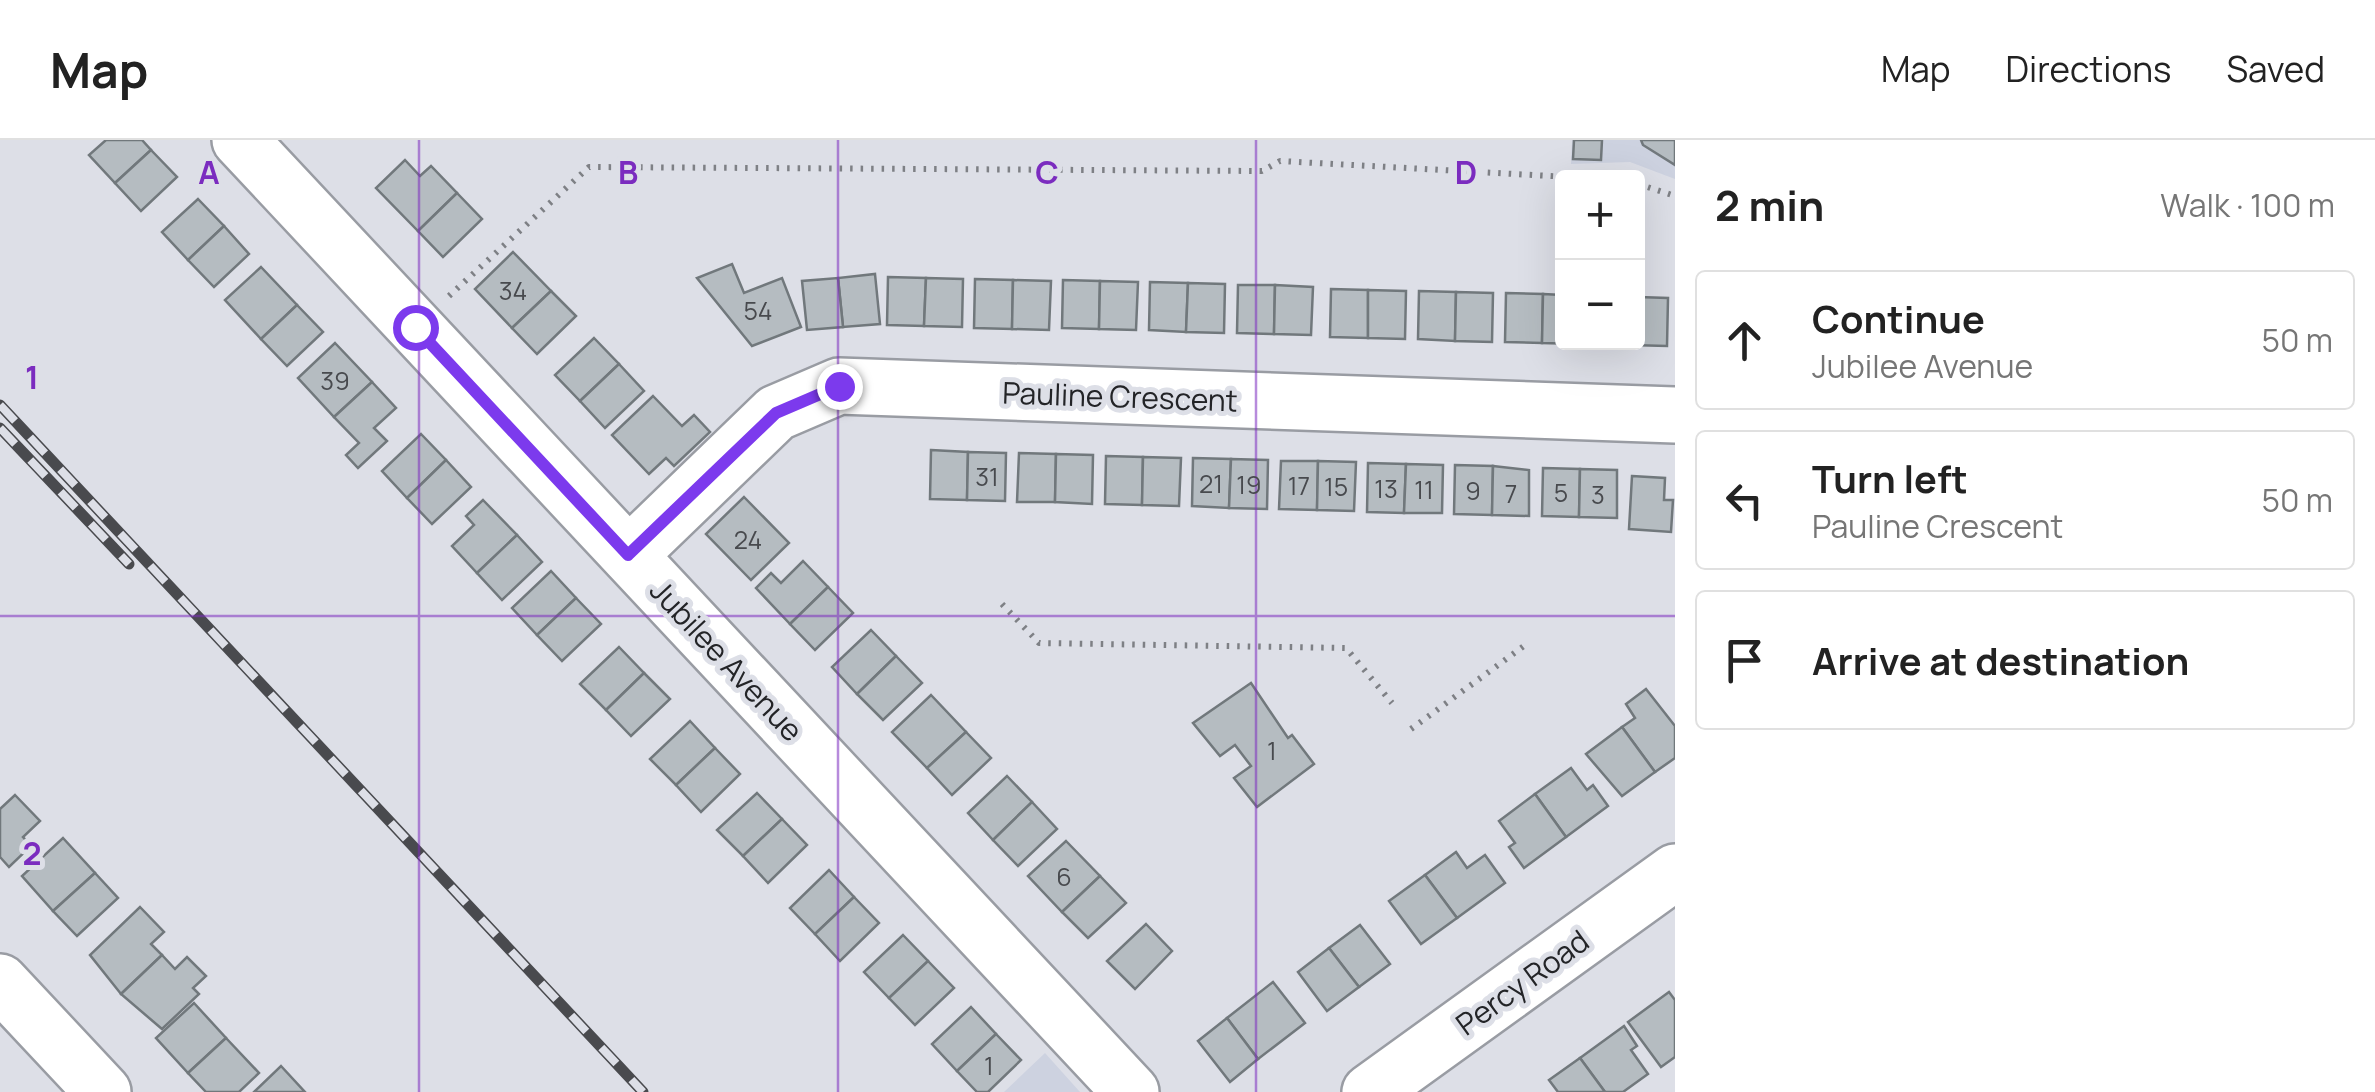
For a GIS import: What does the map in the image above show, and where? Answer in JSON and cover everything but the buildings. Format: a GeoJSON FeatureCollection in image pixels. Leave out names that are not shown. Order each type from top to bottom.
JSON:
{"type":"FeatureCollection","features":[{"type":"Feature","properties":{"kind":"street","name":"Jubilee Avenue"},"geometry":{"type":"LineString","coordinates":[[240,140],[1131,1092]]}},
{"type":"Feature","properties":{"kind":"street","name":"Pauline Crescent"},"geometry":{"type":"LineString","coordinates":[[628,555],[776,413],[839,386],[1675,415]]}},
{"type":"Feature","properties":{"kind":"street","name":"Percy Road"},"geometry":{"type":"LineString","coordinates":[[1370,1092],[1675,872]]}},
{"type":"Feature","properties":{"kind":"street"},"geometry":{"type":"LineString","coordinates":[[0,982],[104,1092]]}},
{"type":"Feature","properties":{"kind":"path"},"geometry":{"type":"LineString","coordinates":[[415,327],[589,167],[1262,171],[1280,161],[1555,176]]}},
{"type":"Feature","properties":{"kind":"path"},"geometry":{"type":"LineString","coordinates":[[1645,186],[1675,196]]}},
{"type":"Feature","properties":{"kind":"path"},"geometry":{"type":"LineString","coordinates":[[1002,604],[1039,643],[1346,648],[1392,703]]}},
{"type":"Feature","properties":{"kind":"path"},"geometry":{"type":"LineString","coordinates":[[1411,729],[1528,643]]}},
{"type":"Feature","properties":{"kind":"shaded area"},"geometry":{"type":"Polygon","coordinates":[[[1572,140],[1675,140],[1675,179],[1630,162],[1571,164],[1572,140]]]}},
{"type":"Feature","properties":{"kind":"shaded area"},"geometry":{"type":"Polygon","coordinates":[[[1045,1053],[1080,1092],[1004,1092],[1045,1053]]]}},
{"type":"Feature","properties":{"kind":"railway"},"geometry":{"type":"LineString","coordinates":[[0,405],[643,1092]]}},
{"type":"Feature","properties":{"kind":"railway"},"geometry":{"type":"LineString","coordinates":[[0,428],[129,564]]}},
{"type":"Feature","properties":{"kind":"route"},"geometry":{"type":"LineString","coordinates":[[415,327],[628,555],[776,413],[839,386]]}}]}
